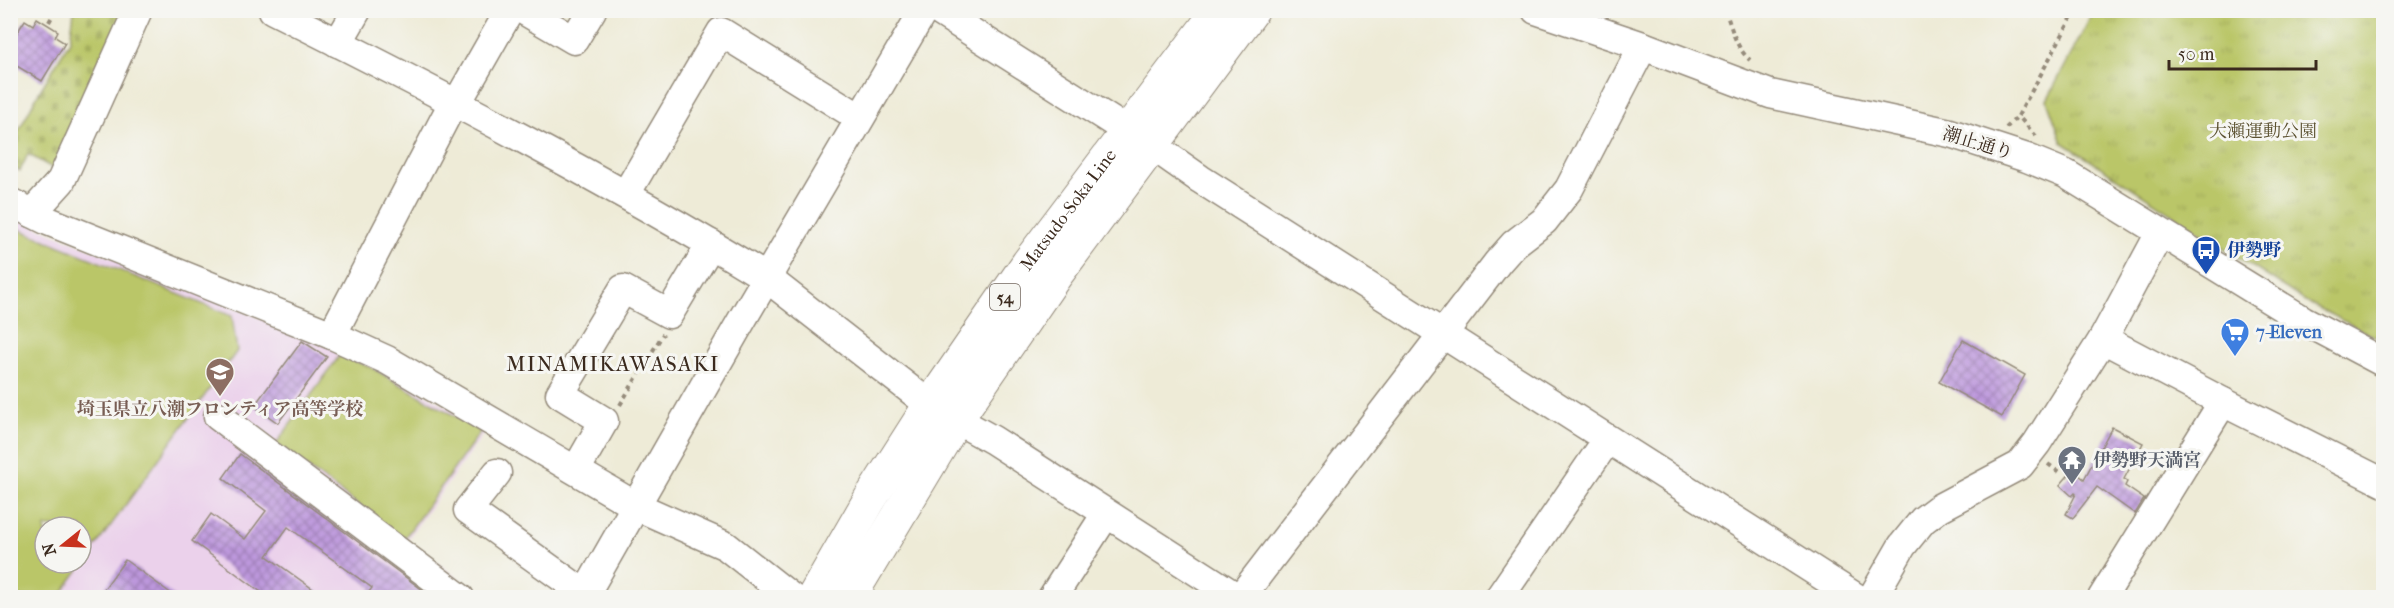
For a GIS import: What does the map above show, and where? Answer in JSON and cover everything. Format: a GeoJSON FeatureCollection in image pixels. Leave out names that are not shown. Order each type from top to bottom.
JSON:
{"type":"FeatureCollection","features":[{"type":"Feature","properties":{"kind":"main road","name":"Matsudo-Soka Line"},"geometry":{"type":"LineString","coordinates":[[813,597],[870,499],[1056,275],[1219,10]]}},
{"type":"Feature","properties":{"kind":"main road","name":"Matsudo-Soka Line"},"geometry":{"type":"LineString","coordinates":[[1141,139],[1253,10]]}},
{"type":"Feature","properties":{"kind":"main road","name":"Matsudo-Soka Line"},"geometry":{"type":"LineString","coordinates":[[849,597],[943,412]]}},
{"type":"Feature","properties":{"kind":"street"},"geometry":{"type":"LineString","coordinates":[[21,208],[62,181],[138,10]]}},
{"type":"Feature","properties":{"kind":"street"},"geometry":{"type":"LineString","coordinates":[[273,10],[456,102],[626,194],[767,278],[943,412],[993,440],[1239,597],[1506,253],[1550,214],[1569,189],[1643,46]]}},
{"type":"Feature","properties":{"kind":"street"},"geometry":{"type":"LineString","coordinates":[[338,43],[357,10]]}},
{"type":"Feature","properties":{"kind":"street"},"geometry":{"type":"LineString","coordinates":[[332,335],[456,102],[510,10]]}},
{"type":"Feature","properties":{"kind":"street"},"geometry":{"type":"LineString","coordinates":[[523,10],[574,40],[592,10]]}},
{"type":"Feature","properties":{"kind":"street"},"geometry":{"type":"LineString","coordinates":[[497,472],[468,510],[584,596],[924,10]]}},
{"type":"Feature","properties":{"kind":"street"},"geometry":{"type":"LineString","coordinates":[[937,10],[1607,440],[1857,597]]}},
{"type":"Feature","properties":{"kind":"street","name":"潮止通り"},"geometry":{"type":"LineString","coordinates":[[1536,10],[1643,46],[1770,94],[1950,133],[2027,158],[2066,174],[2303,320],[2384,363]]}},
{"type":"Feature","properties":{"kind":"street"},"geometry":{"type":"LineString","coordinates":[[626,194],[722,32],[860,117]]}},
{"type":"Feature","properties":{"kind":"street"},"geometry":{"type":"LineString","coordinates":[[21,208],[332,335],[387,360],[636,506],[726,546],[792,597]]}},
{"type":"Feature","properties":{"kind":"street"},"geometry":{"type":"LineString","coordinates":[[1872,597],[1902,546],[1923,520],[1938,508],[2020,465],[2037,443],[2103,339],[2160,233]]}},
{"type":"Feature","properties":{"kind":"street"},"geometry":{"type":"LineString","coordinates":[[576,471],[604,421],[560,394],[623,290],[669,314],[711,244]]}},
{"type":"Feature","properties":{"kind":"street"},"geometry":{"type":"LineString","coordinates":[[2103,339],[2384,483]]}},
{"type":"Feature","properties":{"kind":"street"},"geometry":{"type":"LineString","coordinates":[[2102,597],[2223,402]]}},
{"type":"Feature","properties":{"kind":"street"},"geometry":{"type":"LineString","coordinates":[[218,416],[460,597]]}},
{"type":"Feature","properties":{"kind":"street"},"geometry":{"type":"LineString","coordinates":[[1499,597],[1607,440]]}},
{"type":"Feature","properties":{"kind":"street"},"geometry":{"type":"LineString","coordinates":[[1052,597],[1106,514]]}},
{"type":"Feature","properties":{"kind":"path"},"geometry":{"type":"LineString","coordinates":[[49,22],[56,10]]}},
{"type":"Feature","properties":{"kind":"path"},"geometry":{"type":"LineString","coordinates":[[2041,142],[2018,116],[2076,10]]}},
{"type":"Feature","properties":{"kind":"path"},"geometry":{"type":"LineString","coordinates":[[604,421],[612,419],[669,324],[669,314]]}},
{"type":"Feature","properties":{"kind":"shaded area","name":"埼玉県立八潮フロンティア高等学校"},"geometry":{"type":"Polygon","coordinates":[[[10,216],[372,364],[487,429],[407,540],[483,597],[11,597],[10,216]]]}},
{"type":"Feature","properties":{"kind":"green space"},"geometry":{"type":"Polygon","coordinates":[[[74,11],[126,11],[54,169],[28,154],[20,171],[11,166],[10,147],[70,41],[74,11]]]}},
{"type":"Feature","properties":{"kind":"green space","name":"大瀬運動公園"},"geometry":{"type":"Polygon","coordinates":[[[2094,11],[2383,11],[2383,341],[2305,301],[2062,142],[2047,100],[2094,11]]]}},
{"type":"Feature","properties":{"kind":"green space"},"geometry":{"type":"Polygon","coordinates":[[[11,226],[232,316],[237,351],[93,550],[93,515],[33,515],[33,575],[75,575],[59,597],[11,597],[11,226]]]}},
{"type":"Feature","properties":{"kind":"green space"},"geometry":{"type":"Polygon","coordinates":[[[340,355],[372,368],[481,431],[404,539],[276,444],[340,355]]]}},
{"type":"Feature","properties":{"kind":"building"},"geometry":{"type":"Polygon","coordinates":[[[37,18],[58,31],[55,37],[65,43],[42,81],[10,62],[10,44],[25,20],[33,25],[37,18]]]}},
{"type":"Feature","properties":{"kind":"building"},"geometry":{"type":"Polygon","coordinates":[[[1963,340],[2025,375],[2002,417],[1939,382],[1963,340]]]}},
{"type":"Feature","properties":{"kind":"building"},"geometry":{"type":"Polygon","coordinates":[[[302,341],[327,357],[278,423],[254,406],[302,341]]]}},
{"type":"Feature","properties":{"kind":"building"},"geometry":{"type":"Polygon","coordinates":[[[2112,427],[2143,443],[2124,479],[2127,482],[2125,486],[2144,499],[2135,514],[2097,487],[2073,518],[2066,514],[2076,494],[2072,496],[2060,485],[2073,470],[2084,479],[2112,427]]]}},
{"type":"Feature","properties":{"kind":"building"},"geometry":{"type":"Polygon","coordinates":[[[240,454],[432,597],[365,597],[372,588],[288,527],[267,556],[324,597],[268,597],[192,541],[211,514],[245,539],[266,511],[223,478],[240,454]]]}},
{"type":"Feature","properties":{"kind":"building"},"geometry":{"type":"Polygon","coordinates":[[[125,560],[176,597],[98,597],[125,560]]]}},
{"type":"Feature","properties":{"kind":"place","name":"伊勢野"},"geometry":{"type":"Point","coordinates":[2206,276]}},
{"type":"Feature","properties":{"kind":"place","name":"7-Eleven"},"geometry":{"type":"Point","coordinates":[2235,358]}},
{"type":"Feature","properties":{"kind":"place","name":"埼玉県立八潮フロンティア高等学校"},"geometry":{"type":"Point","coordinates":[220,398]}},
{"type":"Feature","properties":{"kind":"place","name":"伊勢野天満宮"},"geometry":{"type":"Point","coordinates":[2072,486]}},
{"type":"Feature","properties":{"kind":"district","name":"MINAMIKAWASAKI"},"geometry":{"type":"Point","coordinates":[613,364]}}]}
